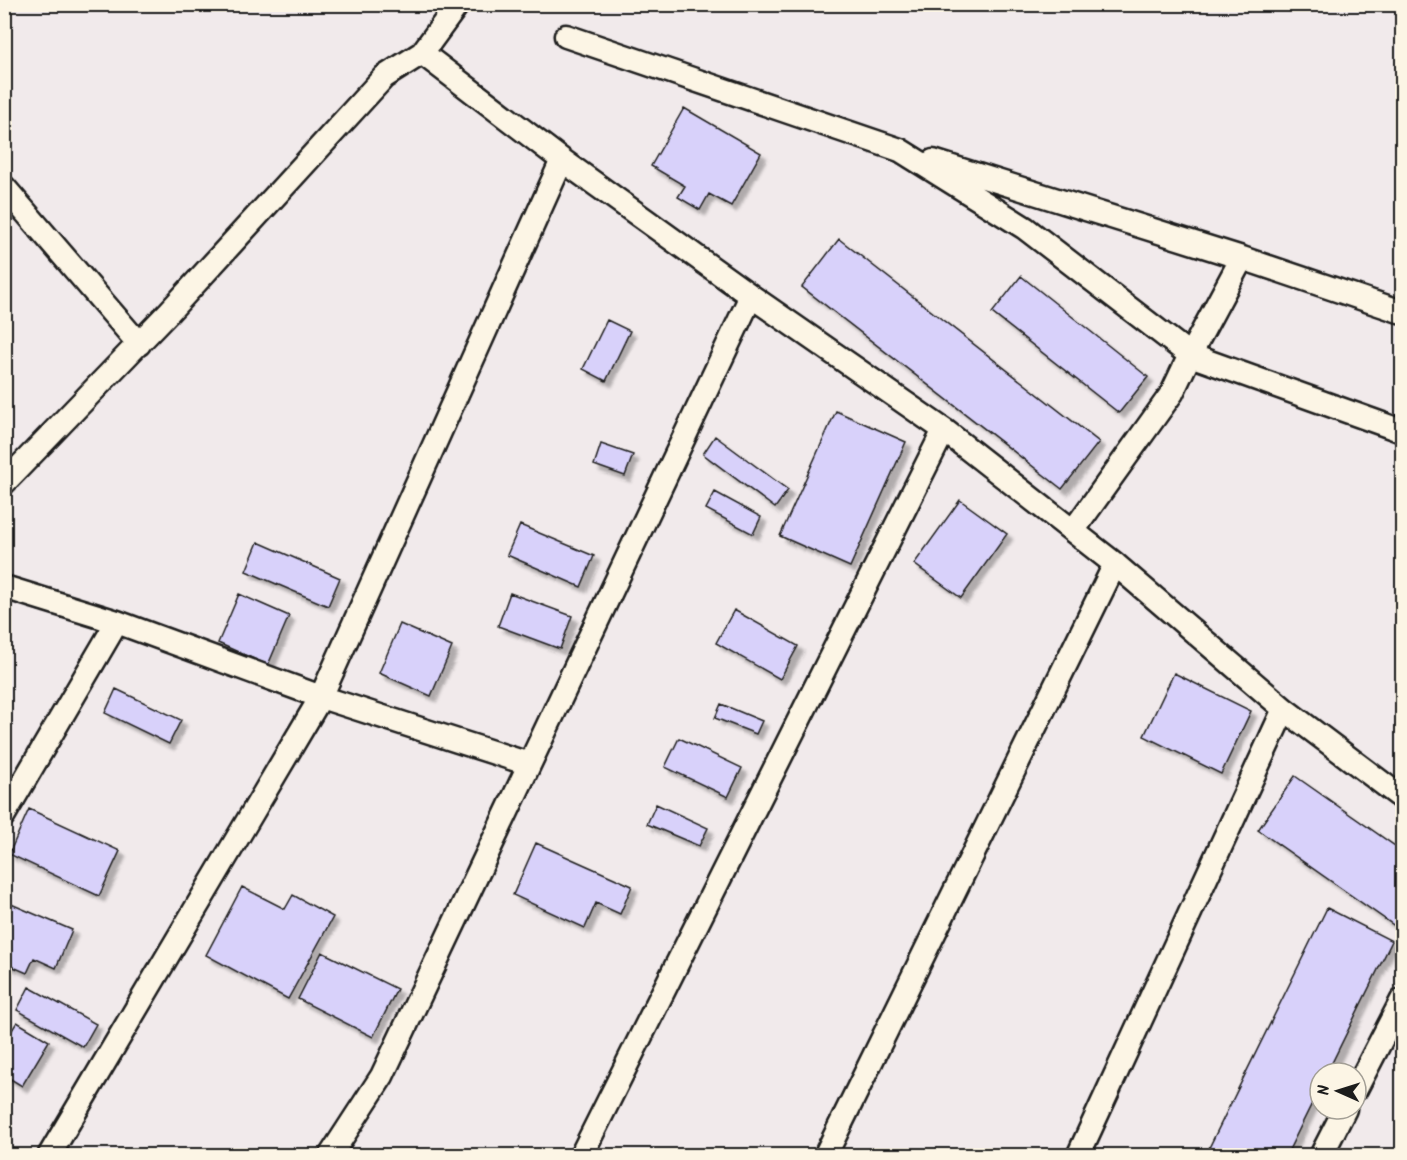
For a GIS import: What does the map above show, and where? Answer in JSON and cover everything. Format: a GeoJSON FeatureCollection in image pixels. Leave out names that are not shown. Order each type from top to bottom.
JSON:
{"type":"FeatureCollection","features":[{"type":"Feature","properties":{"kind":"street"},"geometry":{"type":"LineString","coordinates":[[4,483],[139,344],[384,77],[422,53],[458,4]]}},
{"type":"Feature","properties":{"kind":"street"},"geometry":{"type":"LineString","coordinates":[[566,36],[900,150],[1242,258],[1402,312]]}},
{"type":"Feature","properties":{"kind":"street"},"geometry":{"type":"LineString","coordinates":[[422,53],[562,160],[751,296],[944,430],[1115,564],[1284,709],[1402,798]]}},
{"type":"Feature","properties":{"kind":"street"},"geometry":{"type":"LineString","coordinates":[[900,150],[1024,228],[1190,355],[1402,431]]}},
{"type":"Feature","properties":{"kind":"street"},"geometry":{"type":"LineString","coordinates":[[49,1155],[321,697],[562,160]]}},
{"type":"Feature","properties":{"kind":"street"},"geometry":{"type":"LineString","coordinates":[[4,187],[139,344]]}},
{"type":"Feature","properties":{"kind":"street"},"geometry":{"type":"LineString","coordinates":[[1073,531],[1172,393],[1242,258]]}},
{"type":"Feature","properties":{"kind":"street"},"geometry":{"type":"LineString","coordinates":[[330,1155],[382,1076],[751,296]]}},
{"type":"Feature","properties":{"kind":"street"},"geometry":{"type":"LineString","coordinates":[[581,1155],[944,430]]}},
{"type":"Feature","properties":{"kind":"street"},"geometry":{"type":"LineString","coordinates":[[825,1155],[1115,564]]}},
{"type":"Feature","properties":{"kind":"street"},"geometry":{"type":"LineString","coordinates":[[4,586],[117,622],[321,697],[529,764]]}},
{"type":"Feature","properties":{"kind":"street"},"geometry":{"type":"LineString","coordinates":[[4,815],[117,622]]}},
{"type":"Feature","properties":{"kind":"street"},"geometry":{"type":"LineString","coordinates":[[1078,1155],[1284,709]]}},
{"type":"Feature","properties":{"kind":"street"},"geometry":{"type":"LineString","coordinates":[[1368,1066],[1402,1000]]}},
{"type":"Feature","properties":{"kind":"street"},"geometry":{"type":"LineString","coordinates":[[1321,1155],[1339,1121]]}},
{"type":"Feature","properties":{"kind":"building"},"geometry":{"type":"Polygon","coordinates":[[[684,108],[761,153],[731,206],[709,194],[700,210],[678,197],[685,186],[651,166],[684,108]]]}},
{"type":"Feature","properties":{"kind":"building"},"geometry":{"type":"Polygon","coordinates":[[[839,239],[1099,442],[1062,489],[802,287],[839,239]]]}},
{"type":"Feature","properties":{"kind":"building"},"geometry":{"type":"Polygon","coordinates":[[[1021,276],[1148,377],[1119,413],[992,313],[1021,276]]]}},
{"type":"Feature","properties":{"kind":"building"},"geometry":{"type":"Polygon","coordinates":[[[607,320],[630,331],[606,381],[583,369],[607,320]]]}},
{"type":"Feature","properties":{"kind":"building"},"geometry":{"type":"Polygon","coordinates":[[[836,411],[906,442],[850,567],[780,536],[836,411]]]}},
{"type":"Feature","properties":{"kind":"building"},"geometry":{"type":"Polygon","coordinates":[[[715,436],[788,490],[775,508],[703,454],[715,436]]]}},
{"type":"Feature","properties":{"kind":"building"},"geometry":{"type":"Polygon","coordinates":[[[601,444],[633,455],[625,476],[594,465],[601,444]]]}},
{"type":"Feature","properties":{"kind":"building"},"geometry":{"type":"Polygon","coordinates":[[[715,492],[761,517],[753,534],[706,509],[715,492]]]}},
{"type":"Feature","properties":{"kind":"building"},"geometry":{"type":"Polygon","coordinates":[[[960,500],[1007,534],[961,598],[914,564],[960,500]]]}},
{"type":"Feature","properties":{"kind":"building"},"geometry":{"type":"Polygon","coordinates":[[[520,525],[594,556],[581,587],[507,555],[520,525]]]}},
{"type":"Feature","properties":{"kind":"building"},"geometry":{"type":"Polygon","coordinates":[[[258,542],[340,578],[328,606],[246,571],[258,542]]]}},
{"type":"Feature","properties":{"kind":"building"},"geometry":{"type":"Polygon","coordinates":[[[510,593],[572,616],[560,649],[498,626],[510,593]]]}},
{"type":"Feature","properties":{"kind":"building"},"geometry":{"type":"Polygon","coordinates":[[[239,594],[289,616],[268,665],[218,643],[239,594]]]}},
{"type":"Feature","properties":{"kind":"building"},"geometry":{"type":"Polygon","coordinates":[[[734,610],[798,646],[780,679],[716,643],[734,610]]]}},
{"type":"Feature","properties":{"kind":"building"},"geometry":{"type":"Polygon","coordinates":[[[400,624],[452,647],[431,696],[379,673],[400,624]]]}},
{"type":"Feature","properties":{"kind":"building"},"geometry":{"type":"Polygon","coordinates":[[[1174,673],[1251,711],[1221,774],[1144,736],[1174,673]]]}},
{"type":"Feature","properties":{"kind":"building"},"geometry":{"type":"Polygon","coordinates":[[[116,689],[181,720],[169,744],[105,713],[116,689]]]}},
{"type":"Feature","properties":{"kind":"building"},"geometry":{"type":"Polygon","coordinates":[[[721,704],[762,721],[756,734],[715,718],[721,704]]]}},
{"type":"Feature","properties":{"kind":"building"},"geometry":{"type":"Polygon","coordinates":[[[679,738],[742,768],[728,797],[665,767],[679,738]]]}},
{"type":"Feature","properties":{"kind":"building"},"geometry":{"type":"Polygon","coordinates":[[[1295,776],[1402,851],[1402,931],[1258,830],[1295,776]]]}},
{"type":"Feature","properties":{"kind":"building"},"geometry":{"type":"Polygon","coordinates":[[[656,804],[708,828],[699,846],[647,824],[656,804]]]}},
{"type":"Feature","properties":{"kind":"building"},"geometry":{"type":"Polygon","coordinates":[[[29,809],[120,851],[99,896],[9,854],[29,809]]]}},
{"type":"Feature","properties":{"kind":"building"},"geometry":{"type":"Polygon","coordinates":[[[536,843],[632,886],[620,914],[596,903],[585,928],[513,895],[536,843]]]}},
{"type":"Feature","properties":{"kind":"building"},"geometry":{"type":"Polygon","coordinates":[[[242,887],[285,909],[293,895],[333,917],[288,999],[206,955],[242,887]]]}},
{"type":"Feature","properties":{"kind":"building"},"geometry":{"type":"Polygon","coordinates":[[[4,901],[72,930],[56,968],[34,958],[27,973],[4,963],[4,901]]]}},
{"type":"Feature","properties":{"kind":"building"},"geometry":{"type":"Polygon","coordinates":[[[1327,908],[1392,941],[1333,1061],[1308,1061],[1308,1111],[1286,1156],[1205,1156],[1327,908]]]}},
{"type":"Feature","properties":{"kind":"building"},"geometry":{"type":"Polygon","coordinates":[[[322,952],[397,989],[373,1037],[298,999],[322,952]]]}},
{"type":"Feature","properties":{"kind":"building"},"geometry":{"type":"Polygon","coordinates":[[[29,987],[96,1024],[83,1047],[17,1010],[29,987]]]}},
{"type":"Feature","properties":{"kind":"building"},"geometry":{"type":"Polygon","coordinates":[[[17,1022],[49,1041],[22,1086],[4,1075],[4,1043],[17,1022]]]}}]}
